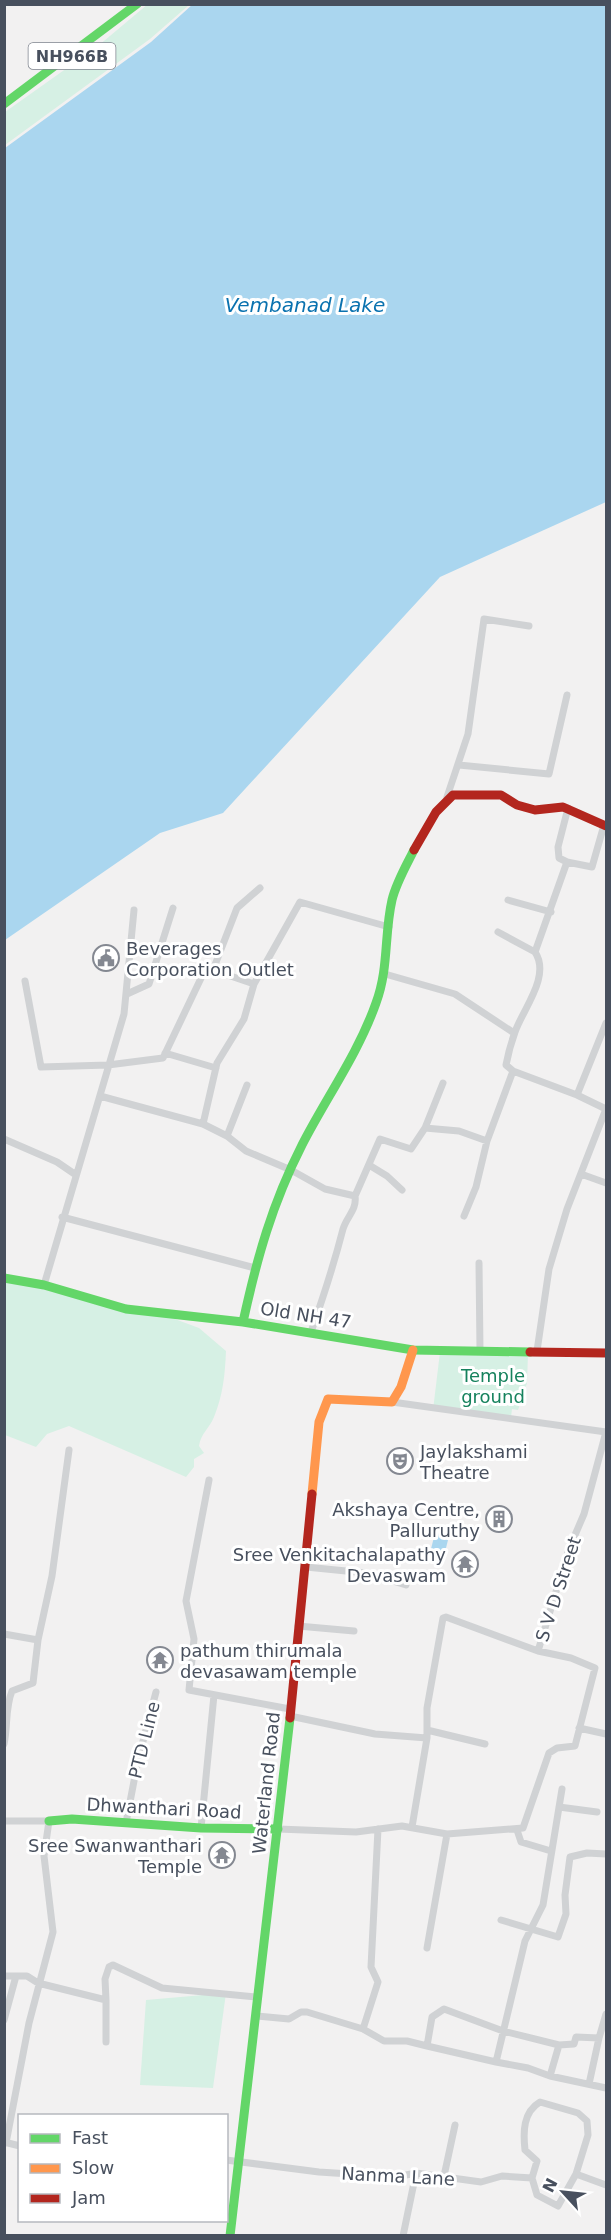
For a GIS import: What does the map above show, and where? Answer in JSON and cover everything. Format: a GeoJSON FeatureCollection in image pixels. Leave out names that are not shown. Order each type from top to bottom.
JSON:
{"type":"FeatureCollection","features":[{"type":"Feature","properties":{"kind":"main road","name":"NH966B"},"geometry":{"type":"LineString","coordinates":[[4,104],[137,4]]}},
{"type":"Feature","properties":{"kind":"main road"},"geometry":{"type":"LineString","coordinates":[[243,1322],[261,1242],[291,1170],[352,1061],[375,1010],[385,974],[393,898],[405,867],[438,808],[447,797],[501,795],[525,808],[568,808],[605,826]]}},
{"type":"Feature","properties":{"kind":"main road","name":"Old NH 47"},"geometry":{"type":"LineString","coordinates":[[4,1278],[44,1285],[126,1309],[243,1322],[413,1350],[606,1353]]}},
{"type":"Feature","properties":{"kind":"main road"},"geometry":{"type":"LineString","coordinates":[[392,1402],[401,1387],[413,1350]]}},
{"type":"Feature","properties":{"kind":"main road","name":"Waterland Road"},"geometry":{"type":"LineString","coordinates":[[230,2235],[278,1829],[320,1422],[324,1405],[328,1399],[392,1402]]}},
{"type":"Feature","properties":{"kind":"main road","name":"Dhwanthari Road"},"geometry":{"type":"LineString","coordinates":[[48,1821],[278,1829]]}},
{"type":"Feature","properties":{"kind":"street"},"geometry":{"type":"LineString","coordinates":[[447,797],[468,734],[484,619],[529,626]]}},
{"type":"Feature","properties":{"kind":"street"},"geometry":{"type":"LineString","coordinates":[[459,765],[549,774],[567,695]]}},
{"type":"Feature","properties":{"kind":"street"},"geometry":{"type":"LineString","coordinates":[[568,808],[558,847],[559,858],[567,862],[592,867],[605,826]]}},
{"type":"Feature","properties":{"kind":"street"},"geometry":{"type":"LineString","coordinates":[[535,952],[567,862]]}},
{"type":"Feature","properties":{"kind":"street"},"geometry":{"type":"LineString","coordinates":[[213,970],[237,908],[260,888]]}},
{"type":"Feature","properties":{"kind":"street"},"geometry":{"type":"LineString","coordinates":[[508,900],[551,912]]}},
{"type":"Feature","properties":{"kind":"street"},"geometry":{"type":"LineString","coordinates":[[203,1124],[216,1068],[244,1019],[254,984],[300,902],[389,927]]}},
{"type":"Feature","properties":{"kind":"street"},"geometry":{"type":"LineString","coordinates":[[127,994],[148,984],[173,908]]}},
{"type":"Feature","properties":{"kind":"street"},"geometry":{"type":"LineString","coordinates":[[44,1285],[62,1217],[100,1096],[127,994],[134,910]]}},
{"type":"Feature","properties":{"kind":"street"},"geometry":{"type":"LineString","coordinates":[[498,932],[535,952],[540,961],[540,975],[514,1033],[506,1065],[513,1071],[577,1095],[606,1109],[567,1209],[549,1269],[537,1351]]}},
{"type":"Feature","properties":{"kind":"street"},"geometry":{"type":"LineString","coordinates":[[25,981],[41,1067],[108,1065],[163,1058],[203,974],[213,970],[254,984]]}},
{"type":"Feature","properties":{"kind":"street"},"geometry":{"type":"LineString","coordinates":[[385,974],[455,994],[514,1033]]}},
{"type":"Feature","properties":{"kind":"street"},"geometry":{"type":"LineString","coordinates":[[577,1095],[605,1037],[606,1023]]}},
{"type":"Feature","properties":{"kind":"street"},"geometry":{"type":"LineString","coordinates":[[165,1053],[216,1068]]}},
{"type":"Feature","properties":{"kind":"street"},"geometry":{"type":"LineString","coordinates":[[464,1216],[476,1187],[487,1141],[513,1071]]}},
{"type":"Feature","properties":{"kind":"street"},"geometry":{"type":"LineString","coordinates":[[310,1332],[337,1260],[344,1227],[356,1206],[355,1196],[380,1139],[411,1149],[425,1128],[443,1083]]}},
{"type":"Feature","properties":{"kind":"street"},"geometry":{"type":"LineString","coordinates":[[227,1136],[247,1085]]}},
{"type":"Feature","properties":{"kind":"street"},"geometry":{"type":"LineString","coordinates":[[100,1096],[203,1124],[227,1136],[246,1151],[291,1170],[325,1189],[355,1196]]}},
{"type":"Feature","properties":{"kind":"street"},"geometry":{"type":"LineString","coordinates":[[425,1128],[459,1131],[487,1141]]}},
{"type":"Feature","properties":{"kind":"street"},"geometry":{"type":"LineString","coordinates":[[4,1140],[57,1162],[76,1175]]}},
{"type":"Feature","properties":{"kind":"street"},"geometry":{"type":"LineString","coordinates":[[369,1165],[387,1176],[402,1190]]}},
{"type":"Feature","properties":{"kind":"street"},"geometry":{"type":"LineString","coordinates":[[581,1174],[606,1183]]}},
{"type":"Feature","properties":{"kind":"street"},"geometry":{"type":"LineString","coordinates":[[62,1217],[255,1268]]}},
{"type":"Feature","properties":{"kind":"street"},"geometry":{"type":"LineString","coordinates":[[479,1263],[480,1350]]}},
{"type":"Feature","properties":{"kind":"street"},"geometry":{"type":"LineString","coordinates":[[392,1402],[606,1432]]}},
{"type":"Feature","properties":{"kind":"street","name":"S V D Street"},"geometry":{"type":"LineString","coordinates":[[412,1827],[427,1734],[427,1708],[442,1618],[447,1617],[538,1651],[569,1549],[584,1514],[606,1432]]}},
{"type":"Feature","properties":{"kind":"street"},"geometry":{"type":"LineString","coordinates":[[4,1744],[8,1724],[7,1703],[12,1691],[33,1683],[38,1640],[52,1576],[69,1450]]}},
{"type":"Feature","properties":{"kind":"street"},"geometry":{"type":"LineString","coordinates":[[209,1479],[186,1601],[194,1639],[189,1690],[375,1734],[427,1734],[484,1744]]}},
{"type":"Feature","properties":{"kind":"street"},"geometry":{"type":"LineString","coordinates":[[306,1567],[366,1573],[406,1585]]}},
{"type":"Feature","properties":{"kind":"street"},"geometry":{"type":"LineString","coordinates":[[298,1626],[354,1631]]}},
{"type":"Feature","properties":{"kind":"street"},"geometry":{"type":"LineString","coordinates":[[4,1634],[38,1640]]}},
{"type":"Feature","properties":{"kind":"street"},"geometry":{"type":"LineString","coordinates":[[278,1829],[356,1832],[412,1827],[447,1834],[517,1830],[526,1823],[549,1753],[557,1748],[575,1746],[595,1668],[571,1658],[538,1651]]}},
{"type":"Feature","properties":{"kind":"street","name":"PTD Line"},"geometry":{"type":"LineString","coordinates":[[126,1823],[138,1760],[156,1692]]}},
{"type":"Feature","properties":{"kind":"street"},"geometry":{"type":"LineString","coordinates":[[201,1828],[214,1695]]}},
{"type":"Feature","properties":{"kind":"street"},"geometry":{"type":"LineString","coordinates":[[579,1728],[606,1734]]}},
{"type":"Feature","properties":{"kind":"street"},"geometry":{"type":"LineString","coordinates":[[496,2062],[525,1941],[543,1905],[562,1789]]}},
{"type":"Feature","properties":{"kind":"street"},"geometry":{"type":"LineString","coordinates":[[559,1807],[597,1812]]}},
{"type":"Feature","properties":{"kind":"street"},"geometry":{"type":"LineString","coordinates":[[4,1821],[48,1821],[44,1856],[52,1932],[38,1983],[5,2143]]}},
{"type":"Feature","properties":{"kind":"street"},"geometry":{"type":"LineString","coordinates":[[363,2029],[378,1982],[371,1967],[378,1829]]}},
{"type":"Feature","properties":{"kind":"street"},"geometry":{"type":"LineString","coordinates":[[517,1830],[521,1842],[551,1851]]}},
{"type":"Feature","properties":{"kind":"street"},"geometry":{"type":"LineString","coordinates":[[427,1948],[447,1834]]}},
{"type":"Feature","properties":{"kind":"street"},"geometry":{"type":"LineString","coordinates":[[501,1920],[558,1937],[568,1903],[565,1895],[570,1857],[587,1853],[606,1854]]}},
{"type":"Feature","properties":{"kind":"street"},"geometry":{"type":"LineString","coordinates":[[106,2042],[105,1979],[109,1967],[113,1965],[162,1988],[257,1997]]}},
{"type":"Feature","properties":{"kind":"street"},"geometry":{"type":"LineString","coordinates":[[4,1976],[27,1976],[38,1983],[106,2000]]}},
{"type":"Feature","properties":{"kind":"street"},"geometry":{"type":"LineString","coordinates":[[4,2020],[16,1976]]}},
{"type":"Feature","properties":{"kind":"street"},"geometry":{"type":"LineString","coordinates":[[427,2046],[432,2017],[444,2009],[503,2031],[559,2045],[574,2044],[576,2037],[599,2038]]}},
{"type":"Feature","properties":{"kind":"street"},"geometry":{"type":"LineString","coordinates":[[257,2016],[288,2019],[301,2012],[307,2012],[363,2029],[384,2041],[407,2041],[606,2088]]}},
{"type":"Feature","properties":{"kind":"street"},"geometry":{"type":"LineString","coordinates":[[589,2084],[606,2014]]}},
{"type":"Feature","properties":{"kind":"street"},"geometry":{"type":"LineString","coordinates":[[550,2076],[559,2045]]}},
{"type":"Feature","properties":{"kind":"street"},"geometry":{"type":"LineString","coordinates":[[540,2102],[578,2113],[587,2121],[586,2142],[576,2174],[558,2205],[537,2195],[532,2178],[537,2161],[525,2150],[524,2123],[533,2106],[540,2102]]}},
{"type":"Feature","properties":{"kind":"street"},"geometry":{"type":"LineString","coordinates":[[444,2176],[455,2125]]}},
{"type":"Feature","properties":{"kind":"street","name":"Nanma Lane"},"geometry":{"type":"LineString","coordinates":[[228,2160],[396,2177],[416,2174],[444,2176],[481,2182],[502,2176],[532,2178]]}},
{"type":"Feature","properties":{"kind":"street"},"geometry":{"type":"LineString","coordinates":[[403,2235],[416,2174]]}},
{"type":"Feature","properties":{"kind":"street"},"geometry":{"type":"LineString","coordinates":[[576,2174],[606,2185]]}},
{"type":"Feature","properties":{"kind":"green space"},"geometry":{"type":"Polygon","coordinates":[[[148,4],[189,5],[150,39],[5,145],[5,112],[98,46],[148,4]]]}},
{"type":"Feature","properties":{"kind":"green space"},"geometry":{"type":"Polygon","coordinates":[[[5,1279],[164,1315],[199,1328],[226,1351],[220,1401],[199,1446],[204,1453],[194,1459],[194,1467],[186,1477],[69,1426],[47,1434],[36,1447],[5,1435],[5,1279]]]}},
{"type":"Feature","properties":{"kind":"green space","name":"Temple ground"},"geometry":{"type":"Polygon","coordinates":[[[440,1352],[528,1354],[527,1383],[518,1410],[512,1409],[511,1417],[433,1410],[440,1352]]]}},
{"type":"Feature","properties":{"kind":"green space"},"geometry":{"type":"Polygon","coordinates":[[[226,1993],[213,2088],[140,2085],[146,2000],[226,1993]]]}},
{"type":"Feature","properties":{"kind":"water","name":"Vembanad Lake"},"geometry":{"type":"Polygon","coordinates":[[[193,4],[606,5],[606,502],[440,577],[223,813],[160,833],[5,940],[5,148],[151,42],[193,4]]]}},
{"type":"Feature","properties":{"kind":"water"},"geometry":{"type":"Polygon","coordinates":[[[436,1529],[450,1532],[445,1552],[431,1549],[436,1529]]]}},
{"type":"Feature","properties":{"kind":"traffic: fast"},"geometry":{"type":"LineString","coordinates":[[4,104],[137,4]]}},
{"type":"Feature","properties":{"kind":"traffic: fast"},"geometry":{"type":"LineString","coordinates":[[243,1322],[260,1253],[291,1167],[351,1058],[376,1003],[383,977],[392,900],[414,850]]}},
{"type":"Feature","properties":{"kind":"traffic: fast"},"geometry":{"type":"LineString","coordinates":[[4,1278],[44,1285],[126,1309],[243,1322],[413,1350],[530,1352]]}},
{"type":"Feature","properties":{"kind":"traffic: fast"},"geometry":{"type":"LineString","coordinates":[[230,2236],[290,1718]]}},
{"type":"Feature","properties":{"kind":"traffic: fast"},"geometry":{"type":"LineString","coordinates":[[49,1821],[72,1819],[201,1828],[278,1829]]}},
{"type":"Feature","properties":{"kind":"traffic: slow"},"geometry":{"type":"LineString","coordinates":[[312,1494],[319,1422],[328,1399],[392,1402],[401,1387],[413,1350]]}},
{"type":"Feature","properties":{"kind":"traffic: jam"},"geometry":{"type":"LineString","coordinates":[[414,850],[436,812],[453,795],[501,795],[517,805],[535,810],[563,807],[606,826]]}},
{"type":"Feature","properties":{"kind":"traffic: jam"},"geometry":{"type":"LineString","coordinates":[[530,1352],[606,1353]]}},
{"type":"Feature","properties":{"kind":"traffic: jam"},"geometry":{"type":"LineString","coordinates":[[290,1718],[312,1494]]}},
{"type":"Feature","properties":{"kind":"place","name":"Beverages Corporation Outlet"},"geometry":{"type":"Point","coordinates":[106,958]}},
{"type":"Feature","properties":{"kind":"place","name":"Jaylakshami Theatre"},"geometry":{"type":"Point","coordinates":[400,1461]}},
{"type":"Feature","properties":{"kind":"place","name":"Akshaya Centre, Palluruthy"},"geometry":{"type":"Point","coordinates":[499,1519]}},
{"type":"Feature","properties":{"kind":"place","name":"Sree Venkitachalapathy Devaswam"},"geometry":{"type":"Point","coordinates":[465,1564]}},
{"type":"Feature","properties":{"kind":"place","name":"pathum thirumala devasawam temple"},"geometry":{"type":"Point","coordinates":[160,1660]}},
{"type":"Feature","properties":{"kind":"place","name":"Sree Swanwanthari Temple"},"geometry":{"type":"Point","coordinates":[222,1855]}}]}
